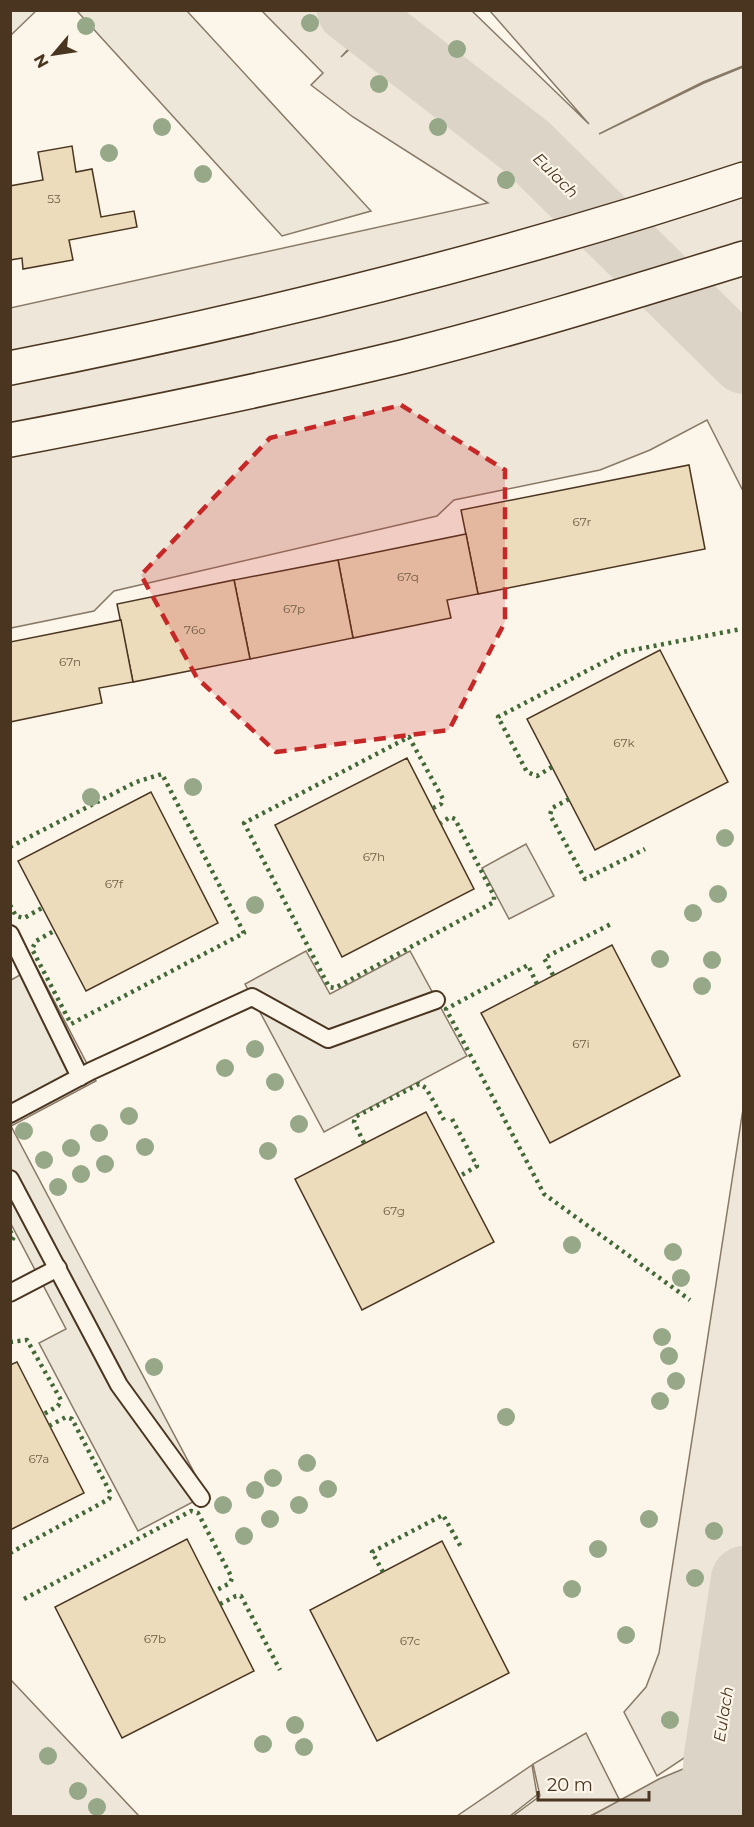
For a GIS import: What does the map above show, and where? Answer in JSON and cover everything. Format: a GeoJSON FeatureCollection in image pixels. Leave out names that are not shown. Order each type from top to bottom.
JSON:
{"type":"FeatureCollection","features":[{"type":"Feature","properties":{"kind":"highway"},"geometry":{"type":"LineString","coordinates":[[10,368],[288,309],[498,254],[730,184]]}},
{"type":"Feature","properties":{"kind":"highway"},"geometry":{"type":"LineString","coordinates":[[10,440],[305,380],[404,356],[568,313],[744,258]]}},
{"type":"Feature","properties":{"kind":"lane"},"geometry":{"type":"LineString","coordinates":[[10,934],[80,1077]]}},
{"type":"Feature","properties":{"kind":"lane"},"geometry":{"type":"LineString","coordinates":[[10,1114],[80,1077],[252,997],[328,1040],[436,1000]]}},
{"type":"Feature","properties":{"kind":"lane"},"geometry":{"type":"LineString","coordinates":[[10,1179],[119,1385],[201,1498]]}},
{"type":"Feature","properties":{"kind":"lane"},"geometry":{"type":"LineString","coordinates":[[10,1293],[58,1268]]}},
{"type":"Feature","properties":{"kind":"highlighted area"},"geometry":{"type":"Polygon","coordinates":[[[401,405],[505,470],[505,622],[449,730],[276,752],[197,678],[141,575],[270,438],[401,405]]]}},
{"type":"Feature","properties":{"kind":"shaded area"},"geometry":{"type":"Polygon","coordinates":[[[11,10],[36,10],[36,11],[11,35],[11,10]]]}},
{"type":"Feature","properties":{"kind":"shaded area"},"geometry":{"type":"Polygon","coordinates":[[[77,11],[187,11],[371,211],[282,236],[77,11]]]}},
{"type":"Feature","properties":{"kind":"shaded area"},"geometry":{"type":"Polygon","coordinates":[[[262,11],[320,11],[355,42],[341,57],[391,11],[472,11],[589,124],[490,11],[743,11],[743,66],[703,82],[599,134],[704,83],[743,67],[743,491],[707,420],[650,450],[600,470],[454,500],[437,516],[114,591],[94,611],[11,628],[10,308],[488,203],[353,117],[311,85],[323,73],[262,11]]]}},
{"type":"Feature","properties":{"kind":"shaded area"},"geometry":{"type":"Polygon","coordinates":[[[526,844],[554,896],[509,919],[482,868],[526,844]]]}},
{"type":"Feature","properties":{"kind":"shaded area"},"geometry":{"type":"Polygon","coordinates":[[[306,951],[330,994],[410,951],[467,1056],[324,1132],[245,984],[306,951]]]}},
{"type":"Feature","properties":{"kind":"shaded area"},"geometry":{"type":"Polygon","coordinates":[[[36,966],[96,1081],[11,1126],[11,980],[36,966]]]}},
{"type":"Feature","properties":{"kind":"shaded area"},"geometry":{"type":"Polygon","coordinates":[[[743,1109],[743,1719],[657,1776],[624,1712],[646,1687],[659,1653],[743,1109]]]}},
{"type":"Feature","properties":{"kind":"shaded area"},"geometry":{"type":"Polygon","coordinates":[[[11,1126],[206,1495],[138,1531],[39,1343],[66,1329],[11,1224],[11,1126]]]}},
{"type":"Feature","properties":{"kind":"shaded area"},"geometry":{"type":"Polygon","coordinates":[[[11,1680],[139,1816],[11,1816],[11,1680]]]}},
{"type":"Feature","properties":{"kind":"shaded area"},"geometry":{"type":"Polygon","coordinates":[[[586,1733],[620,1801],[590,1816],[513,1816],[540,1796],[533,1764],[586,1733]]]}},
{"type":"Feature","properties":{"kind":"shaded area"},"geometry":{"type":"Polygon","coordinates":[[[743,1744],[743,1816],[591,1816],[659,1779],[743,1744]]]}},
{"type":"Feature","properties":{"kind":"shaded area"},"geometry":{"type":"Polygon","coordinates":[[[532,1765],[537,1795],[510,1816],[457,1816],[532,1765]]]}},
{"type":"Feature","properties":{"kind":"building"},"geometry":{"type":"Polygon","coordinates":[[[72,146],[76,172],[92,169],[101,217],[134,211],[137,227],[69,240],[73,260],[23,269],[22,258],[10,260],[10,186],[43,180],[38,152],[72,146]]]}},
{"type":"Feature","properties":{"kind":"building"},"geometry":{"type":"Polygon","coordinates":[[[689,465],[705,549],[478,594],[461,510],[689,465]]]}},
{"type":"Feature","properties":{"kind":"building"},"geometry":{"type":"Polygon","coordinates":[[[466,534],[478,594],[447,600],[451,618],[353,638],[338,560],[466,534]]]}},
{"type":"Feature","properties":{"kind":"building"},"geometry":{"type":"Polygon","coordinates":[[[338,560],[353,638],[250,659],[234,580],[338,560]]]}},
{"type":"Feature","properties":{"kind":"building"},"geometry":{"type":"Polygon","coordinates":[[[234,580],[250,659],[133,682],[117,604],[234,580]]]}},
{"type":"Feature","properties":{"kind":"building"},"geometry":{"type":"Polygon","coordinates":[[[121,620],[133,682],[99,688],[102,703],[10,722],[10,642],[121,620]]]}},
{"type":"Feature","properties":{"kind":"building"},"geometry":{"type":"Polygon","coordinates":[[[660,650],[728,782],[595,850],[527,719],[660,650]]]}},
{"type":"Feature","properties":{"kind":"building"},"geometry":{"type":"Polygon","coordinates":[[[407,758],[474,889],[342,957],[275,825],[407,758]]]}},
{"type":"Feature","properties":{"kind":"building"},"geometry":{"type":"Polygon","coordinates":[[[151,792],[218,923],[86,991],[18,861],[151,792]]]}},
{"type":"Feature","properties":{"kind":"building"},"geometry":{"type":"Polygon","coordinates":[[[612,945],[680,1076],[550,1143],[481,1013],[612,945]]]}},
{"type":"Feature","properties":{"kind":"building"},"geometry":{"type":"Polygon","coordinates":[[[426,1112],[494,1242],[362,1310],[295,1179],[426,1112]]]}},
{"type":"Feature","properties":{"kind":"building"},"geometry":{"type":"Polygon","coordinates":[[[17,1362],[84,1493],[10,1530],[10,1365],[17,1362]]]}},
{"type":"Feature","properties":{"kind":"building"},"geometry":{"type":"Polygon","coordinates":[[[187,1539],[254,1671],[122,1738],[55,1607],[187,1539]]]}},
{"type":"Feature","properties":{"kind":"building"},"geometry":{"type":"Polygon","coordinates":[[[442,1541],[509,1673],[377,1741],[310,1610],[442,1541]]]}},
{"type":"Feature","properties":{"kind":"waterway","name":"Eulach"},"geometry":{"type":"LineString","coordinates":[[350,10],[527,147],[744,361]]}},
{"type":"Feature","properties":{"kind":"waterway","name":"Eulach"},"geometry":{"type":"LineString","coordinates":[[712,1814],[717,1755],[744,1579]]}},
{"type":"Feature","properties":{"kind":"hedge"},"geometry":{"type":"LineString","coordinates":[[552,767],[537,776],[527,772],[498,717],[623,652],[741,629]]}},
{"type":"Feature","properties":{"kind":"hedge"},"geometry":{"type":"LineString","coordinates":[[433,808],[441,804],[443,799],[409,737],[244,823],[329,987],[335,988],[494,902],[494,896],[455,819],[450,817],[441,823]]}},
{"type":"Feature","properties":{"kind":"hedge"},"geometry":{"type":"LineString","coordinates":[[10,847],[136,782],[162,774],[244,933],[71,1024],[32,949],[36,941],[54,931]]}},
{"type":"Feature","properties":{"kind":"hedge"},"geometry":{"type":"LineString","coordinates":[[569,799],[552,808],[550,815],[585,879],[645,849]]}},
{"type":"Feature","properties":{"kind":"hedge"},"geometry":{"type":"LineString","coordinates":[[10,905],[16,916],[24,918],[42,908]]}},
{"type":"Feature","properties":{"kind":"hedge"},"geometry":{"type":"LineString","coordinates":[[553,975],[544,958],[613,923]]}},
{"type":"Feature","properties":{"kind":"hedge"},"geometry":{"type":"LineString","coordinates":[[537,984],[528,965],[446,1009],[544,1194],[690,1300]]}},
{"type":"Feature","properties":{"kind":"hedge"},"geometry":{"type":"LineString","coordinates":[[364,1143],[354,1122],[355,1117],[419,1084],[426,1088],[444,1120]]}},
{"type":"Feature","properties":{"kind":"hedge"},"geometry":{"type":"LineString","coordinates":[[452,1119],[477,1166],[460,1176]]}},
{"type":"Feature","properties":{"kind":"hedge"},"geometry":{"type":"LineString","coordinates":[[10,1231],[14,1237],[10,1243]]}},
{"type":"Feature","properties":{"kind":"hedge"},"geometry":{"type":"LineString","coordinates":[[10,1342],[27,1340],[61,1400],[58,1406],[44,1414]]}},
{"type":"Feature","properties":{"kind":"hedge"},"geometry":{"type":"LineString","coordinates":[[10,1553],[109,1499],[111,1494],[72,1419],[66,1417],[49,1426]]}},
{"type":"Feature","properties":{"kind":"hedge"},"geometry":{"type":"LineString","coordinates":[[24,1599],[191,1511],[198,1513],[232,1578],[230,1583],[213,1592]]}},
{"type":"Feature","properties":{"kind":"hedge"},"geometry":{"type":"LineString","coordinates":[[383,1572],[372,1552],[443,1515],[461,1547]]}},
{"type":"Feature","properties":{"kind":"hedge"},"geometry":{"type":"LineString","coordinates":[[220,1604],[241,1596],[280,1670]]}}]}
